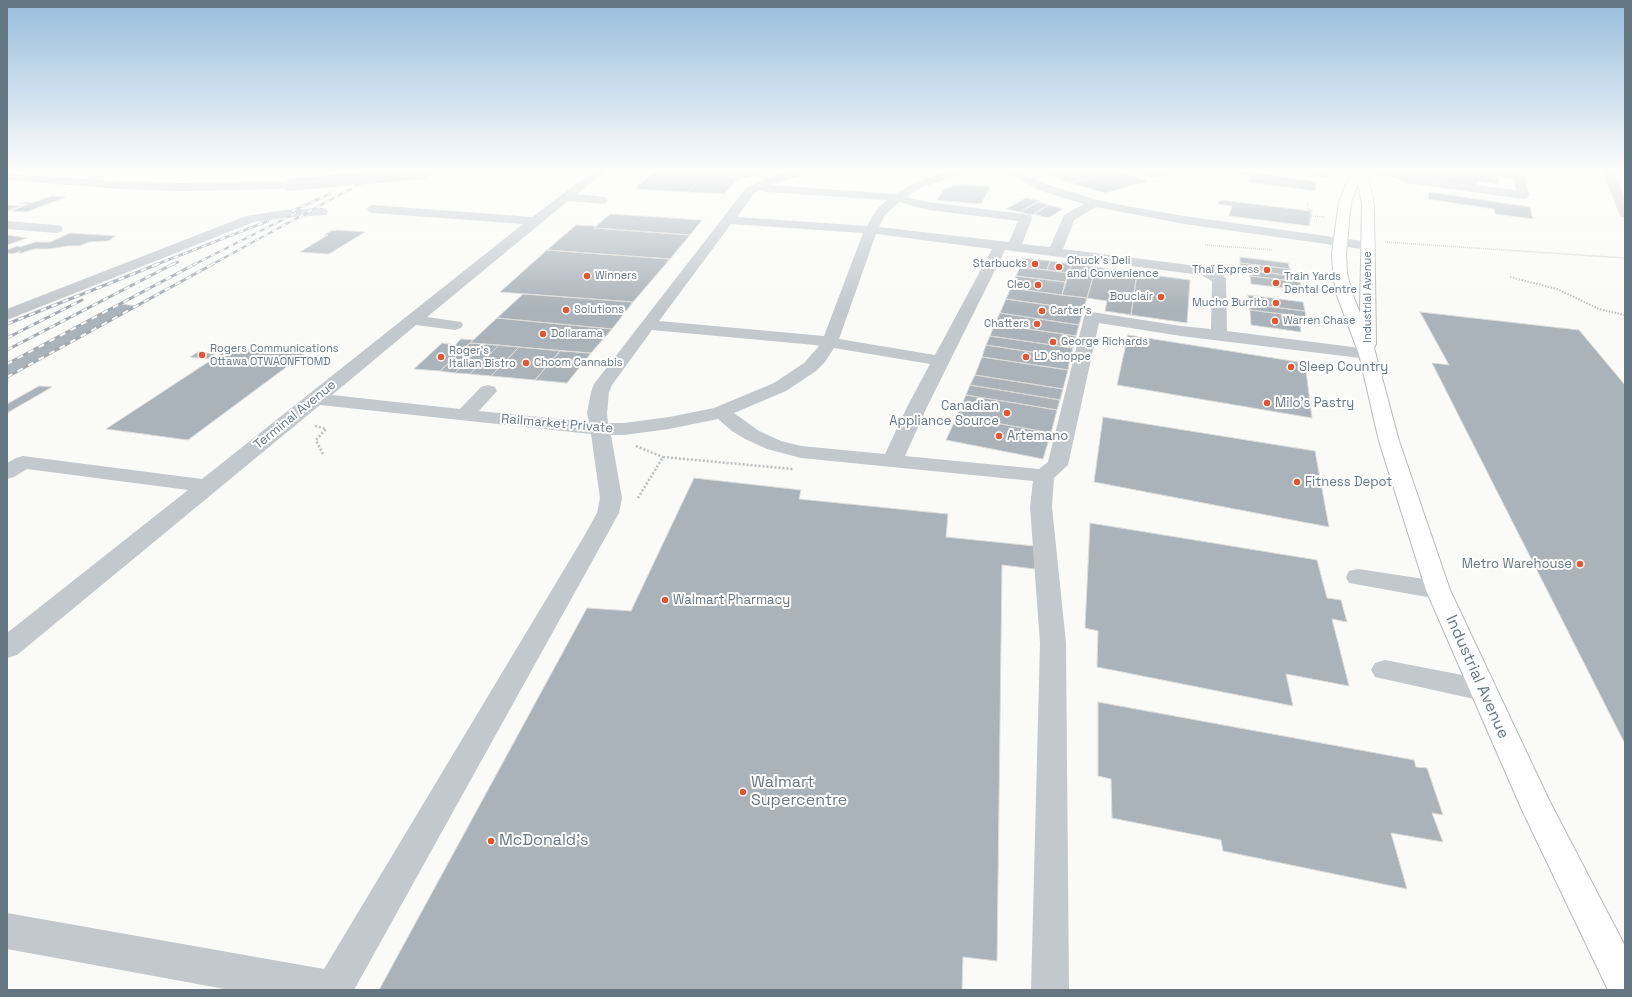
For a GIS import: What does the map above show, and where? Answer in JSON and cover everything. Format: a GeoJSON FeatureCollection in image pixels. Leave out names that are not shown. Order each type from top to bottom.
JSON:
{"type":"FeatureCollection","features":[{"type":"Feature","properties":{"kind":"main road","name":"Industrial Avenue"},"geometry":{"type":"LineString","coordinates":[[1344,216],[1340,273],[1344,293],[1368,354],[1389,441],[1438,590],[1538,810],[1625,985]]}},
{"type":"Feature","properties":{"kind":"main road","name":"Industrial Avenue"},"geometry":{"type":"LineString","coordinates":[[1368,354],[1376,244],[1370,216]]}},
{"type":"Feature","properties":{"kind":"street"},"geometry":{"type":"LineString","coordinates":[[7,315],[251,219],[274,216]]}},
{"type":"Feature","properties":{"kind":"street"},"geometry":{"type":"LineString","coordinates":[[461,216],[535,221]]}},
{"type":"Feature","properties":{"kind":"street","name":"Terminal Avenue"},"geometry":{"type":"LineString","coordinates":[[7,648],[542,216]]}},
{"type":"Feature","properties":{"kind":"street"},"geometry":{"type":"LineString","coordinates":[[7,931],[333,990],[598,534],[608,513],[610,498],[597,414],[602,384],[649,325],[731,216]]}},
{"type":"Feature","properties":{"kind":"street","name":"Railmarket Private"},"geometry":{"type":"LineString","coordinates":[[315,399],[599,429],[624,429],[669,424],[721,412],[763,395],[797,377],[819,358],[830,342],[871,230],[879,216]]}},
{"type":"Feature","properties":{"kind":"street"},"geometry":{"type":"LineString","coordinates":[[893,460],[917,406],[941,361],[1026,218],[1006,216]]}},
{"type":"Feature","properties":{"kind":"street"},"geometry":{"type":"LineString","coordinates":[[1055,252],[1067,222],[1073,216]]}},
{"type":"Feature","properties":{"kind":"street"},"geometry":{"type":"LineString","coordinates":[[1155,216],[1341,242],[1376,244]]}},
{"type":"Feature","properties":{"kind":"street"},"geometry":{"type":"LineString","coordinates":[[728,220],[871,230],[1197,270],[1217,276],[1220,282],[1219,331],[1222,335]]}},
{"type":"Feature","properties":{"kind":"street"},"geometry":{"type":"LineString","coordinates":[[7,225],[56,229]]}},
{"type":"Feature","properties":{"kind":"street"},"geometry":{"type":"LineString","coordinates":[[721,412],[738,427],[752,435],[787,449],[1044,476],[1058,465],[1092,317],[1181,332],[1222,335],[1368,354]]}},
{"type":"Feature","properties":{"kind":"street"},"geometry":{"type":"LineString","coordinates":[[412,320],[455,324]]}},
{"type":"Feature","properties":{"kind":"street"},"geometry":{"type":"LineString","coordinates":[[649,325],[830,342],[941,361]]}},
{"type":"Feature","properties":{"kind":"street"},"geometry":{"type":"LineString","coordinates":[[464,415],[488,391]]}},
{"type":"Feature","properties":{"kind":"street"},"geometry":{"type":"LineString","coordinates":[[7,473],[23,462],[209,486]]}},
{"type":"Feature","properties":{"kind":"street"},"geometry":{"type":"LineString","coordinates":[[1044,476],[1041,506],[1053,643],[1050,990]]}},
{"type":"Feature","properties":{"kind":"street"},"geometry":{"type":"LineString","coordinates":[[1358,577],[1438,590]]}},
{"type":"Feature","properties":{"kind":"street"},"geometry":{"type":"LineString","coordinates":[[1384,670],[1483,690]]}},
{"type":"Feature","properties":{"kind":"path"},"geometry":{"type":"LineString","coordinates":[[1310,229],[1311,216],[1326,218]]}},
{"type":"Feature","properties":{"kind":"path"},"geometry":{"type":"LineString","coordinates":[[1376,244],[1625,258]]}},
{"type":"Feature","properties":{"kind":"path"},"geometry":{"type":"LineString","coordinates":[[1205,245],[1277,251]]}},
{"type":"Feature","properties":{"kind":"path"},"geometry":{"type":"LineString","coordinates":[[1510,277],[1557,289],[1599,309],[1625,315]]}},
{"type":"Feature","properties":{"kind":"path"},"geometry":{"type":"LineString","coordinates":[[314,425],[326,429],[316,440],[324,456]]}},
{"type":"Feature","properties":{"kind":"path"},"geometry":{"type":"LineString","coordinates":[[631,445],[663,457],[795,470]]}},
{"type":"Feature","properties":{"kind":"path"},"geometry":{"type":"LineString","coordinates":[[638,498],[663,457]]}},
{"type":"Feature","properties":{"kind":"building"},"geometry":{"type":"Polygon","coordinates":[[[608,216],[702,220],[690,235],[594,228],[608,216]]]}},
{"type":"Feature","properties":{"kind":"building"},"geometry":{"type":"Polygon","coordinates":[[[1039,216],[1052,216],[1048,218],[1039,216]]]}},
{"type":"Feature","properties":{"kind":"building"},"geometry":{"type":"Polygon","coordinates":[[[1229,216],[1310,216],[1309,226],[1229,216]]]}},
{"type":"Feature","properties":{"kind":"building"},"geometry":{"type":"Polygon","coordinates":[[[1507,216],[1532,216],[1533,219],[1507,216]]]}},
{"type":"Feature","properties":{"kind":"building"},"geometry":{"type":"Polygon","coordinates":[[[576,225],[596,226],[594,228],[690,235],[670,259],[547,250],[576,225]]]}},
{"type":"Feature","properties":{"kind":"building"},"geometry":{"type":"Polygon","coordinates":[[[338,230],[365,232],[329,254],[300,252],[328,235],[324,235],[331,231],[338,230]]]}},
{"type":"Feature","properties":{"kind":"building"},"geometry":{"type":"Polygon","coordinates":[[[70,233],[116,236],[108,241],[89,242],[79,246],[34,249],[12,254],[7,253],[7,250],[17,246],[20,247],[35,242],[50,242],[70,233]]]}},
{"type":"Feature","properties":{"kind":"building"},"geometry":{"type":"Polygon","coordinates":[[[7,235],[27,238],[7,245],[7,235]]]}},
{"type":"Feature","properties":{"kind":"building","name":"Winners"},"geometry":{"type":"Polygon","coordinates":[[[547,250],[670,259],[633,302],[500,292],[547,250]]]}},
{"type":"Feature","properties":{"kind":"building"},"geometry":{"type":"Polygon","coordinates":[[[1240,257],[1288,263],[1290,269],[1240,263],[1240,257]]]}},
{"type":"Feature","properties":{"kind":"building","name":"Starbucks"},"geometry":{"type":"Polygon","coordinates":[[[1023,258],[1050,261],[1047,270],[1020,267],[1023,258]]]}},
{"type":"Feature","properties":{"kind":"building","name":"Chuck's Deli and Convenience"},"geometry":{"type":"Polygon","coordinates":[[[1050,261],[1072,264],[1068,273],[1047,270],[1050,261]]]}},
{"type":"Feature","properties":{"kind":"building","name":"Thaï Express"},"geometry":{"type":"Polygon","coordinates":[[[1240,263],[1290,269],[1291,276],[1240,269],[1240,263]]]}},
{"type":"Feature","properties":{"kind":"building"},"geometry":{"type":"Polygon","coordinates":[[[1072,264],[1096,267],[1087,298],[1062,295],[1072,264]]]}},
{"type":"Feature","properties":{"kind":"building"},"geometry":{"type":"Polygon","coordinates":[[[1020,267],[1068,273],[1065,282],[1016,276],[1020,267]]]}},
{"type":"Feature","properties":{"kind":"building"},"geometry":{"type":"Polygon","coordinates":[[[1096,267],[1137,273],[1131,315],[1105,311],[1107,301],[1087,298],[1096,267]]]}},
{"type":"Feature","properties":{"kind":"building"},"geometry":{"type":"Polygon","coordinates":[[[1250,270],[1299,277],[1300,282],[1250,276],[1250,270]]]}},
{"type":"Feature","properties":{"kind":"building","name":"Bouclair"},"geometry":{"type":"Polygon","coordinates":[[[1137,273],[1190,280],[1187,323],[1131,315],[1137,273]]]}},
{"type":"Feature","properties":{"kind":"building","name":"Cleo"},"geometry":{"type":"Polygon","coordinates":[[[1016,276],[1065,282],[1062,295],[1011,288],[1016,276]]]}},
{"type":"Feature","properties":{"kind":"building","name":"Train Yards Dental Centre"},"geometry":{"type":"Polygon","coordinates":[[[1250,276],[1300,282],[1302,290],[1251,284],[1250,276]]]}},
{"type":"Feature","properties":{"kind":"building"},"geometry":{"type":"Polygon","coordinates":[[[1011,288],[1087,298],[1083,310],[1006,299],[1011,288]]]}},
{"type":"Feature","properties":{"kind":"building","name":"Solutions"},"geometry":{"type":"Polygon","coordinates":[[[523,294],[633,302],[612,329],[497,318],[523,294]]]}},
{"type":"Feature","properties":{"kind":"building","name":"Mucho Burrito"},"geometry":{"type":"Polygon","coordinates":[[[1248,295],[1303,302],[1305,311],[1249,304],[1248,295]]]}},
{"type":"Feature","properties":{"kind":"building","name":"Carter's"},"geometry":{"type":"Polygon","coordinates":[[[1006,299],[1083,310],[1079,325],[1000,313],[1006,299]]]}},
{"type":"Feature","properties":{"kind":"building"},"geometry":{"type":"Polygon","coordinates":[[[121,304],[137,306],[7,376],[7,365],[121,304]]]}},
{"type":"Feature","properties":{"kind":"building"},"geometry":{"type":"Polygon","coordinates":[[[1249,304],[1305,311],[1306,317],[1250,310],[1249,304]]]}},
{"type":"Feature","properties":{"kind":"building","name":"Warren Chase"},"geometry":{"type":"Polygon","coordinates":[[[1250,310],[1298,316],[1301,332],[1251,325],[1250,310]]]}},
{"type":"Feature","properties":{"kind":"building","name":"Metro Warehouse"},"geometry":{"type":"Polygon","coordinates":[[[1420,312],[1579,330],[1625,385],[1625,744],[1432,363],[1449,365],[1420,312]]]}},
{"type":"Feature","properties":{"kind":"building","name":"Chatters"},"geometry":{"type":"Polygon","coordinates":[[[1000,313],[1079,325],[1076,336],[995,324],[1000,313]]]}},
{"type":"Feature","properties":{"kind":"building","name":"Dollarama"},"geometry":{"type":"Polygon","coordinates":[[[497,318],[612,329],[591,353],[470,343],[497,318]]]}},
{"type":"Feature","properties":{"kind":"building","name":"George Richards"},"geometry":{"type":"Polygon","coordinates":[[[995,324],[1076,336],[1073,348],[990,336],[995,324]]]}},
{"type":"Feature","properties":{"kind":"building"},"geometry":{"type":"Polygon","coordinates":[[[1128,335],[1305,363],[1312,418],[1117,385],[1128,335]]]}},
{"type":"Feature","properties":{"kind":"building"},"geometry":{"type":"Polygon","coordinates":[[[990,336],[1073,348],[1070,358],[986,345],[990,336]]]}},
{"type":"Feature","properties":{"kind":"building","name":"Roger's Italian Bistro"},"geometry":{"type":"Polygon","coordinates":[[[461,339],[473,340],[440,371],[414,369],[442,343],[455,345],[461,339]]]}},
{"type":"Feature","properties":{"kind":"building"},"geometry":{"type":"Polygon","coordinates":[[[470,343],[484,344],[455,373],[440,371],[470,343]]]}},
{"type":"Feature","properties":{"kind":"building"},"geometry":{"type":"Polygon","coordinates":[[[484,344],[499,345],[470,374],[455,373],[484,344]]]}},
{"type":"Feature","properties":{"kind":"building"},"geometry":{"type":"Polygon","coordinates":[[[499,345],[519,347],[491,376],[470,374],[499,345]]]}},
{"type":"Feature","properties":{"kind":"building","name":"LD Shoppe"},"geometry":{"type":"Polygon","coordinates":[[[986,345],[1070,358],[1068,370],[982,357],[986,345]]]}},
{"type":"Feature","properties":{"kind":"building"},"geometry":{"type":"Polygon","coordinates":[[[231,347],[304,354],[188,440],[106,429],[231,347]]]}},
{"type":"Feature","properties":{"kind":"building","name":"Choom Cannabis"},"geometry":{"type":"Polygon","coordinates":[[[519,347],[560,351],[535,380],[491,376],[519,347]]]}},
{"type":"Feature","properties":{"kind":"building"},"geometry":{"type":"Polygon","coordinates":[[[560,351],[591,353],[567,383],[535,380],[560,351]]]}},
{"type":"Feature","properties":{"kind":"building","name":"Rogers Communications Ottawa OTWAONFT0MD"},"geometry":{"type":"Polygon","coordinates":[[[198,352],[215,354],[207,359],[190,357],[198,352]]]}},
{"type":"Feature","properties":{"kind":"building"},"geometry":{"type":"Polygon","coordinates":[[[982,357],[1068,370],[1063,389],[975,375],[982,357]]]}},
{"type":"Feature","properties":{"kind":"building"},"geometry":{"type":"Polygon","coordinates":[[[975,375],[1063,389],[1060,400],[970,385],[975,375]]]}},
{"type":"Feature","properties":{"kind":"building"},"geometry":{"type":"Polygon","coordinates":[[[970,385],[1060,400],[1057,410],[966,395],[970,385]]]}},
{"type":"Feature","properties":{"kind":"building"},"geometry":{"type":"Polygon","coordinates":[[[39,386],[52,387],[7,413],[7,404],[39,386]]]}},
{"type":"Feature","properties":{"kind":"building","name":"Canadian Appliance Source"},"geometry":{"type":"Polygon","coordinates":[[[966,395],[1057,410],[1051,433],[957,416],[966,395]]]}},
{"type":"Feature","properties":{"kind":"building","name":"Artemano"},"geometry":{"type":"Polygon","coordinates":[[[957,416],[1051,433],[1043,459],[946,440],[957,416]]]}},
{"type":"Feature","properties":{"kind":"building"},"geometry":{"type":"Polygon","coordinates":[[[1103,417],[1315,451],[1329,527],[1094,482],[1103,417]]]}},
{"type":"Feature","properties":{"kind":"building","name":"Walmart Supercentre"},"geometry":{"type":"Polygon","coordinates":[[[694,478],[801,490],[799,499],[948,514],[946,537],[1034,546],[1035,569],[1002,565],[997,961],[963,957],[962,990],[379,990],[587,608],[631,611],[694,478]]]}},
{"type":"Feature","properties":{"kind":"building"},"geometry":{"type":"Polygon","coordinates":[[[1090,523],[1317,560],[1327,598],[1341,600],[1347,622],[1332,619],[1349,686],[1286,674],[1293,706],[1097,667],[1098,631],[1085,628],[1090,523]]]}},
{"type":"Feature","properties":{"kind":"building"},"geometry":{"type":"Polygon","coordinates":[[[1098,702],[1414,760],[1416,767],[1427,768],[1443,815],[1432,813],[1443,842],[1391,833],[1407,889],[1223,851],[1221,840],[1112,818],[1111,779],[1098,776],[1098,702]]]}},
{"type":"Feature","properties":{"kind":"railway"},"geometry":{"type":"LineString","coordinates":[[193,265],[291,216]]}},
{"type":"Feature","properties":{"kind":"railway"},"geometry":{"type":"LineString","coordinates":[[211,265],[302,216]]}},
{"type":"Feature","properties":{"kind":"railway"},"geometry":{"type":"LineString","coordinates":[[155,265],[268,221]]}},
{"type":"Feature","properties":{"kind":"railway"},"geometry":{"type":"LineString","coordinates":[[171,265],[178,262]]}},
{"type":"Feature","properties":{"kind":"railway"},"geometry":{"type":"LineString","coordinates":[[7,324],[158,264]]}},
{"type":"Feature","properties":{"kind":"railway"},"geometry":{"type":"LineString","coordinates":[[7,364],[195,264]]}},
{"type":"Feature","properties":{"kind":"railway"},"geometry":{"type":"LineString","coordinates":[[7,377],[213,264]]}},
{"type":"Feature","properties":{"kind":"railway"},"geometry":{"type":"LineString","coordinates":[[7,350],[171,265]]}},
{"type":"Feature","properties":{"kind":"railway"},"geometry":{"type":"LineString","coordinates":[[7,338],[82,300]]}},
{"type":"Feature","properties":{"kind":"place","name":"Starbucks"},"geometry":{"type":"Point","coordinates":[1035,264]}},
{"type":"Feature","properties":{"kind":"place","name":"Chuck's Deli and Convenience"},"geometry":{"type":"Point","coordinates":[1059,267]}},
{"type":"Feature","properties":{"kind":"place","name":"Thaï Express"},"geometry":{"type":"Point","coordinates":[1267,270]}},
{"type":"Feature","properties":{"kind":"place","name":"Winners"},"geometry":{"type":"Point","coordinates":[587,276]}},
{"type":"Feature","properties":{"kind":"place","name":"Train Yards Dental Centre"},"geometry":{"type":"Point","coordinates":[1276,283]}},
{"type":"Feature","properties":{"kind":"place","name":"Cleo"},"geometry":{"type":"Point","coordinates":[1038,285]}},
{"type":"Feature","properties":{"kind":"place","name":"Bouclair"},"geometry":{"type":"Point","coordinates":[1161,297]}},
{"type":"Feature","properties":{"kind":"place","name":"Mucho Burrito"},"geometry":{"type":"Point","coordinates":[1276,303]}},
{"type":"Feature","properties":{"kind":"place","name":"Solutions"},"geometry":{"type":"Point","coordinates":[566,310]}},
{"type":"Feature","properties":{"kind":"place","name":"Carter's"},"geometry":{"type":"Point","coordinates":[1042,311]}},
{"type":"Feature","properties":{"kind":"place","name":"Warren Chase"},"geometry":{"type":"Point","coordinates":[1275,321]}},
{"type":"Feature","properties":{"kind":"place","name":"Chatters"},"geometry":{"type":"Point","coordinates":[1037,324]}},
{"type":"Feature","properties":{"kind":"place","name":"Dollarama"},"geometry":{"type":"Point","coordinates":[543,334]}},
{"type":"Feature","properties":{"kind":"place","name":"George Richards"},"geometry":{"type":"Point","coordinates":[1053,342]}},
{"type":"Feature","properties":{"kind":"place","name":"Rogers Communications Ottawa OTWAONFT0MD"},"geometry":{"type":"Point","coordinates":[202,355]}},
{"type":"Feature","properties":{"kind":"place","name":"Roger's Italian Bistro"},"geometry":{"type":"Point","coordinates":[441,357]}},
{"type":"Feature","properties":{"kind":"place","name":"LD Shoppe"},"geometry":{"type":"Point","coordinates":[1026,357]}},
{"type":"Feature","properties":{"kind":"place","name":"Choom Cannabis"},"geometry":{"type":"Point","coordinates":[526,363]}},
{"type":"Feature","properties":{"kind":"place","name":"Sleep Country"},"geometry":{"type":"Point","coordinates":[1291,367]}},
{"type":"Feature","properties":{"kind":"place","name":"Milo's Pastry"},"geometry":{"type":"Point","coordinates":[1267,403]}},
{"type":"Feature","properties":{"kind":"place","name":"Canadian Appliance Source"},"geometry":{"type":"Point","coordinates":[1007,413]}},
{"type":"Feature","properties":{"kind":"place","name":"Artemano"},"geometry":{"type":"Point","coordinates":[999,436]}},
{"type":"Feature","properties":{"kind":"place","name":"Fitness Depot"},"geometry":{"type":"Point","coordinates":[1297,482]}},
{"type":"Feature","properties":{"kind":"place","name":"Metro Warehouse"},"geometry":{"type":"Point","coordinates":[1580,564]}},
{"type":"Feature","properties":{"kind":"place","name":"Walmart Pharmacy"},"geometry":{"type":"Point","coordinates":[665,600]}},
{"type":"Feature","properties":{"kind":"place","name":"Walmart Supercentre"},"geometry":{"type":"Point","coordinates":[743,792]}},
{"type":"Feature","properties":{"kind":"place","name":"McDonald's"},"geometry":{"type":"Point","coordinates":[491,841]}}]}
